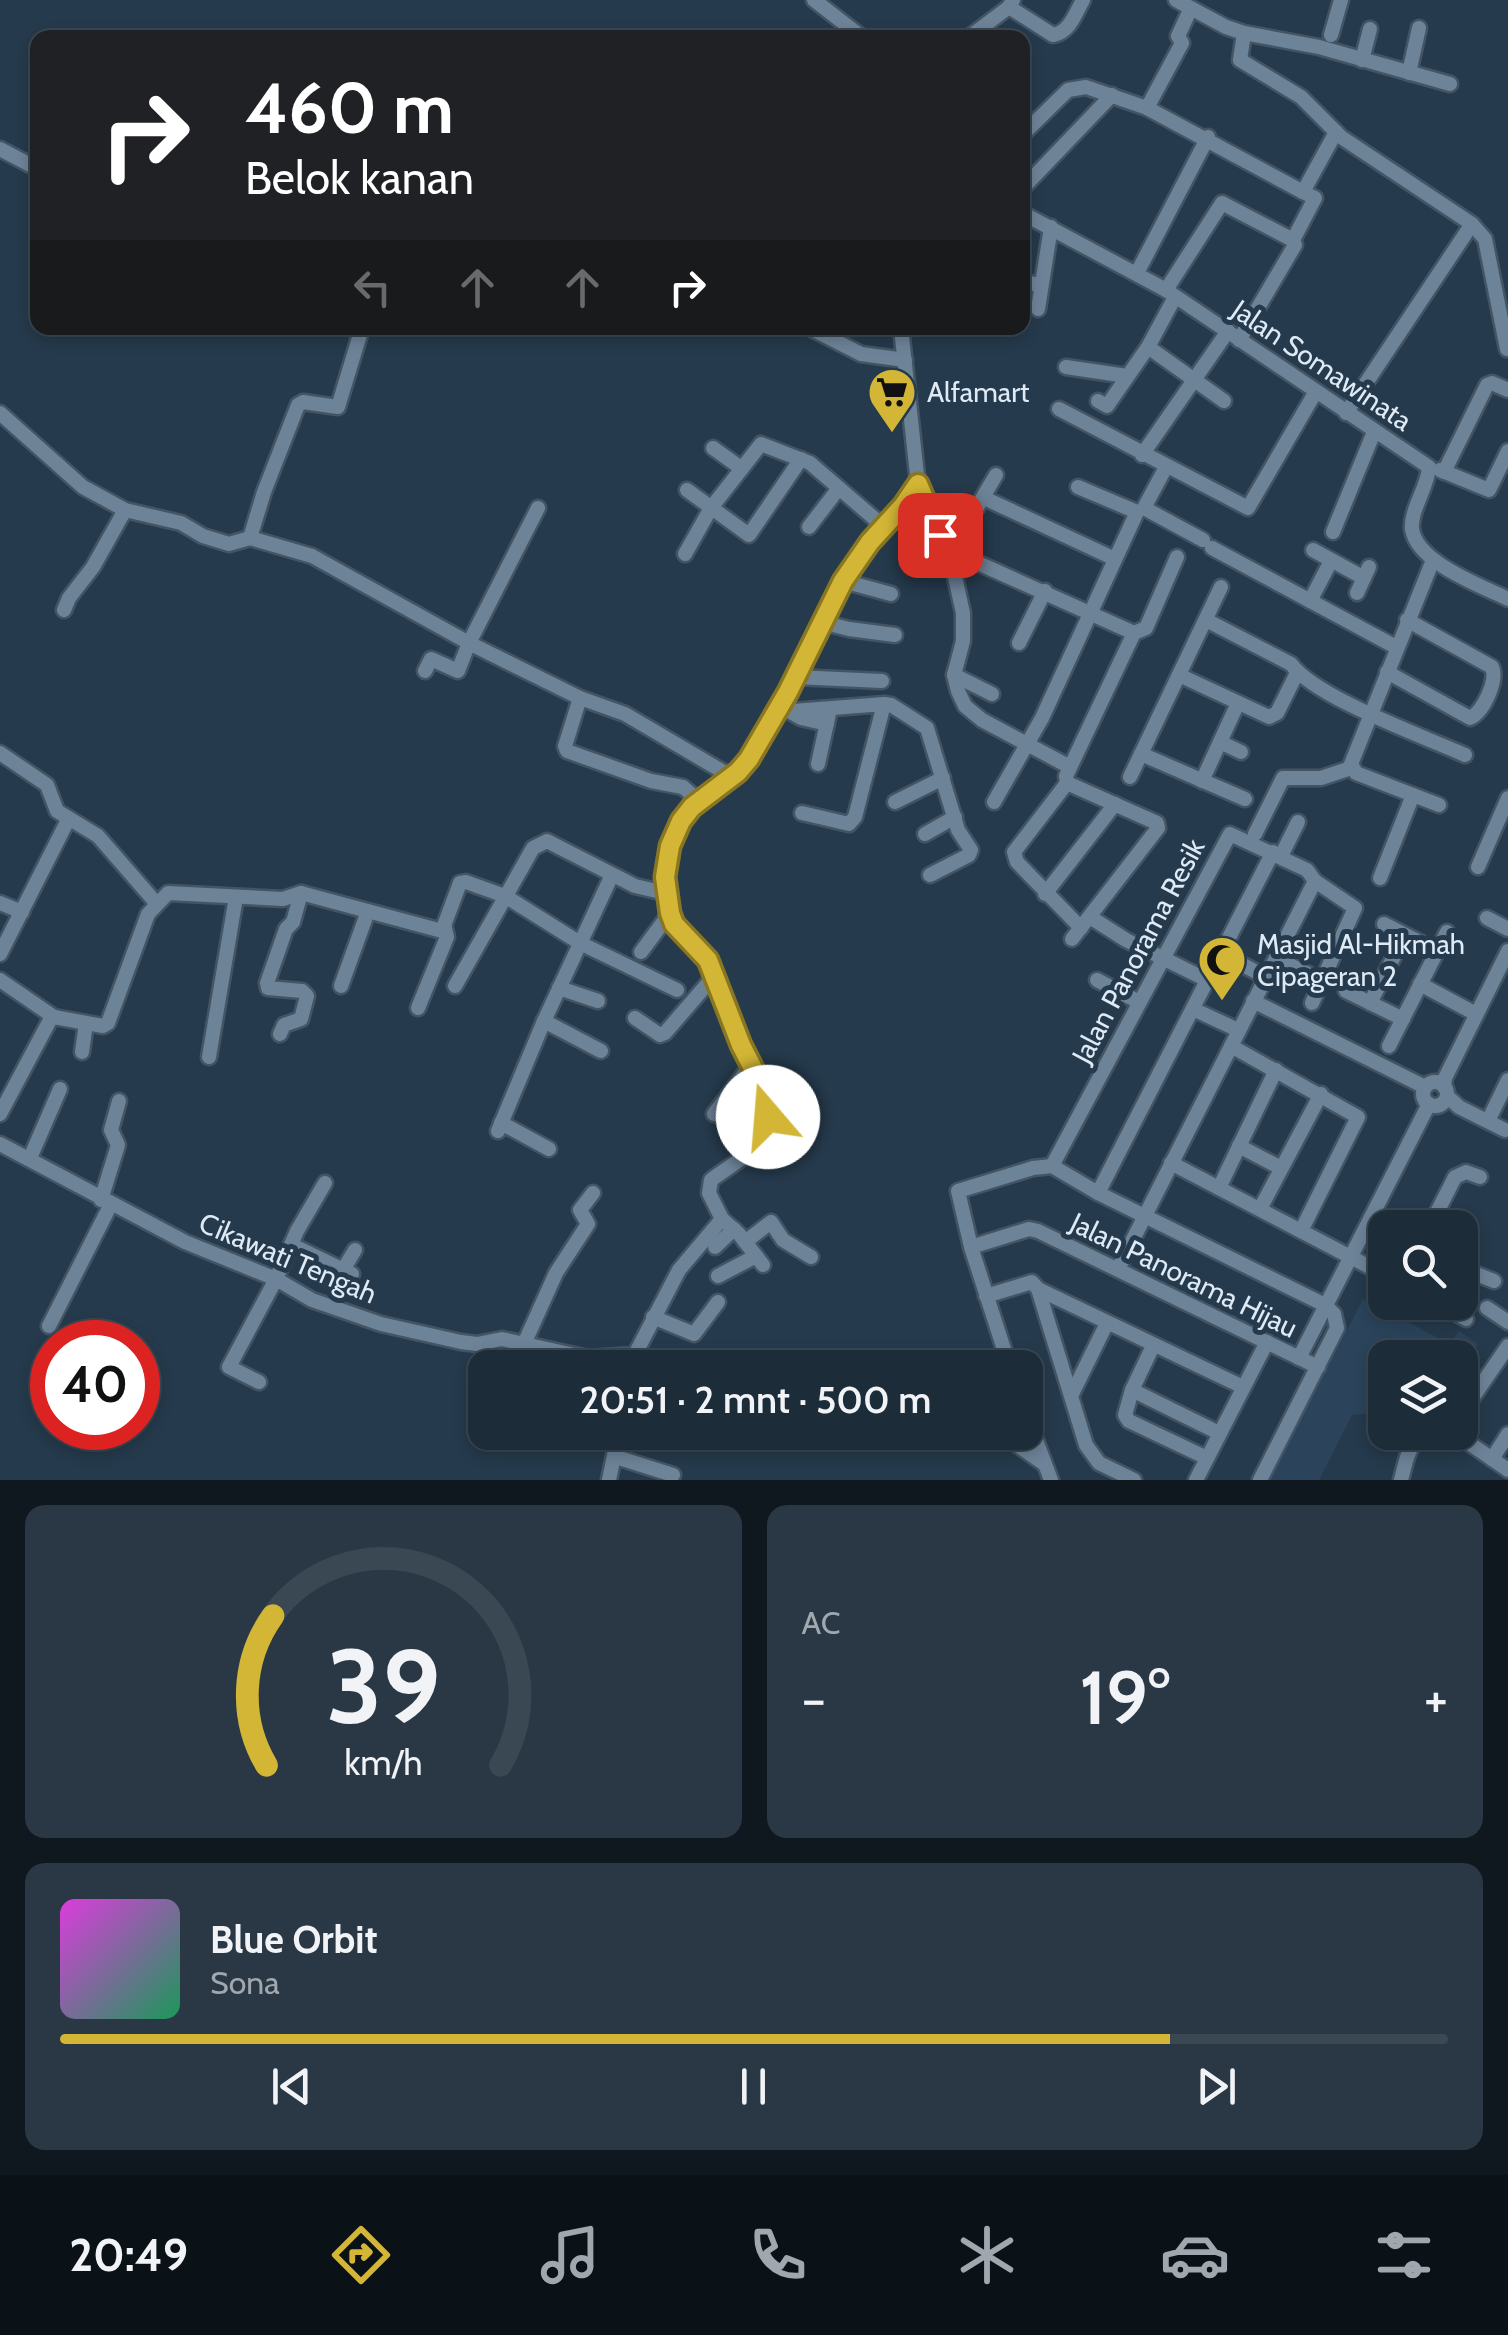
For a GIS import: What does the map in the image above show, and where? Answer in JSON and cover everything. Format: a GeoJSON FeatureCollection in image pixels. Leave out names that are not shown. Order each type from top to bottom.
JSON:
{"type":"FeatureCollection","features":[{"type":"Feature","properties":{"kind":"street"},"geometry":{"type":"LineString","coordinates":[[814,0],[853,30]]}},
{"type":"Feature","properties":{"kind":"street"},"geometry":{"type":"LineString","coordinates":[[978,30],[1011,4],[1053,35],[1062,34],[1083,0]]}},
{"type":"Feature","properties":{"kind":"street"},"geometry":{"type":"LineString","coordinates":[[1176,0],[1244,32],[1319,47],[1450,84]]}},
{"type":"Feature","properties":{"kind":"street"},"geometry":{"type":"LineString","coordinates":[[1331,35],[1340,0]]}},
{"type":"Feature","properties":{"kind":"street"},"geometry":{"type":"LineString","coordinates":[[1206,16],[1214,1]]}},
{"type":"Feature","properties":{"kind":"street"},"geometry":{"type":"LineString","coordinates":[[1148,108],[1182,43],[1178,36],[1192,8]]}},
{"type":"Feature","properties":{"kind":"street"},"geometry":{"type":"LineString","coordinates":[[1409,73],[1419,28]]}},
{"type":"Feature","properties":{"kind":"street"},"geometry":{"type":"LineString","coordinates":[[1362,60],[1370,29]]}},
{"type":"Feature","properties":{"kind":"street"},"geometry":{"type":"LineString","coordinates":[[1244,32],[1240,60],[1302,98],[1336,132],[1472,224],[1484,239],[1507,349]]}},
{"type":"Feature","properties":{"kind":"street"},"geometry":{"type":"LineString","coordinates":[[1030,126],[1068,90],[1086,88],[1148,108],[1316,198],[1293,240]]}},
{"type":"Feature","properties":{"kind":"street"},"geometry":{"type":"LineString","coordinates":[[1030,181],[1112,94]]}},
{"type":"Feature","properties":{"kind":"street"},"geometry":{"type":"LineString","coordinates":[[1304,192],[1336,132]]}},
{"type":"Feature","properties":{"kind":"street"},"geometry":{"type":"LineString","coordinates":[[1137,273],[1208,138]]}},
{"type":"Feature","properties":{"kind":"street"},"geometry":{"type":"LineString","coordinates":[[0,149],[30,165]]}},
{"type":"Feature","properties":{"kind":"street"},"geometry":{"type":"LineString","coordinates":[[1098,401],[1107,406],[1148,348],[1171,294],[1222,203],[1293,240],[1295,245],[1285,263],[1234,335],[1193,379],[1142,454]]}},
{"type":"Feature","properties":{"kind":"street","name":"Jalan Somawinata"},"geometry":{"type":"LineString","coordinates":[[1030,217],[1171,294],[1315,393],[1437,470],[1489,490],[1508,451]]}},
{"type":"Feature","properties":{"kind":"street"},"geometry":{"type":"LineString","coordinates":[[1346,413],[1472,224]]}},
{"type":"Feature","properties":{"kind":"street"},"geometry":{"type":"LineString","coordinates":[[1038,309],[1050,227]]}},
{"type":"Feature","properties":{"kind":"street"},"geometry":{"type":"LineString","coordinates":[[1030,283],[1041,285]]}},
{"type":"Feature","properties":{"kind":"street"},"geometry":{"type":"LineString","coordinates":[[250,538],[298,405],[303,402],[338,407],[360,335]]}},
{"type":"Feature","properties":{"kind":"street"},"geometry":{"type":"LineString","coordinates":[[824,335],[861,354],[906,360]]}},
{"type":"Feature","properties":{"kind":"street"},"geometry":{"type":"LineString","coordinates":[[902,335],[910,496],[949,550],[964,631],[954,675],[965,706],[1115,804],[1157,823],[1158,828],[1081,928]]}},
{"type":"Feature","properties":{"kind":"street"},"geometry":{"type":"LineString","coordinates":[[1148,348],[1224,401]]}},
{"type":"Feature","properties":{"kind":"street"},"geometry":{"type":"LineString","coordinates":[[1066,366],[1128,376]]}},
{"type":"Feature","properties":{"kind":"street"},"geometry":{"type":"LineString","coordinates":[[1506,594],[1433,560],[1412,530],[1437,470],[1488,385],[1508,390]]}},
{"type":"Feature","properties":{"kind":"street"},"geometry":{"type":"LineString","coordinates":[[1059,408],[1248,508],[1315,393]]}},
{"type":"Feature","properties":{"kind":"street"},"geometry":{"type":"LineString","coordinates":[[0,412],[82,487],[125,510],[181,523],[203,536],[229,544],[250,538],[312,556],[469,642],[580,698],[625,714],[732,776]]}},
{"type":"Feature","properties":{"kind":"street"},"geometry":{"type":"LineString","coordinates":[[1334,532],[1374,432]]}},
{"type":"Feature","properties":{"kind":"street"},"geometry":{"type":"LineString","coordinates":[[685,554],[711,508],[761,444],[801,459],[883,526]]}},
{"type":"Feature","properties":{"kind":"street"},"geometry":{"type":"LineString","coordinates":[[714,448],[740,468]]}},
{"type":"Feature","properties":{"kind":"street"},"geometry":{"type":"LineString","coordinates":[[687,490],[749,536],[801,459]]}},
{"type":"Feature","properties":{"kind":"street"},"geometry":{"type":"LineString","coordinates":[[1166,467],[1144,508],[1396,647]]}},
{"type":"Feature","properties":{"kind":"street"},"geometry":{"type":"LineString","coordinates":[[940,535],[972,514],[996,475]]}},
{"type":"Feature","properties":{"kind":"street"},"geometry":{"type":"LineString","coordinates":[[994,802],[1027,745],[1137,512],[1078,487]]}},
{"type":"Feature","properties":{"kind":"street"},"geometry":{"type":"LineString","coordinates":[[808,527],[839,488]]}},
{"type":"Feature","properties":{"kind":"street"},"geometry":{"type":"LineString","coordinates":[[718,1276],[760,1260],[728,1224],[709,1193],[711,1180],[743,1156],[766,1131],[767,1096],[750,1066],[708,960],[674,924],[665,893],[668,859],[675,832],[699,801],[749,759],[786,710],[795,677],[843,581],[910,496]]}},
{"type":"Feature","properties":{"kind":"street"},"geometry":{"type":"LineString","coordinates":[[984,498],[1115,559]]}},
{"type":"Feature","properties":{"kind":"street"},"geometry":{"type":"LineString","coordinates":[[426,671],[431,659],[458,671],[538,508]]}},
{"type":"Feature","properties":{"kind":"street"},"geometry":{"type":"LineString","coordinates":[[64,610],[94,568],[125,510]]}},
{"type":"Feature","properties":{"kind":"street"},"geometry":{"type":"LineString","coordinates":[[949,550],[1134,633]]}},
{"type":"Feature","properties":{"kind":"street"},"geometry":{"type":"LineString","coordinates":[[1312,550],[1331,561],[1366,572],[1357,593]]}},
{"type":"Feature","properties":{"kind":"street"},"geometry":{"type":"LineString","coordinates":[[1178,557],[1146,628],[1134,633],[1068,775],[1014,852],[1016,862],[1081,928],[1161,958],[1206,980]]}},
{"type":"Feature","properties":{"kind":"street"},"geometry":{"type":"LineString","coordinates":[[1351,768],[1433,560]]}},
{"type":"Feature","properties":{"kind":"street"},"geometry":{"type":"LineString","coordinates":[[1310,600],[1331,561]]}},
{"type":"Feature","properties":{"kind":"street"},"geometry":{"type":"LineString","coordinates":[[843,581],[891,594]]}},
{"type":"Feature","properties":{"kind":"street"},"geometry":{"type":"LineString","coordinates":[[1130,778],[1221,587]]}},
{"type":"Feature","properties":{"kind":"street"},"geometry":{"type":"LineString","coordinates":[[1019,643],[1044,591]]}},
{"type":"Feature","properties":{"kind":"street"},"geometry":{"type":"LineString","coordinates":[[1206,620],[1291,664],[1297,673],[1372,713],[1466,755]]}},
{"type":"Feature","properties":{"kind":"street"},"geometry":{"type":"LineString","coordinates":[[1386,672],[1470,718],[1478,714],[1494,681],[1492,667],[1407,620]]}},
{"type":"Feature","properties":{"kind":"street"},"geometry":{"type":"LineString","coordinates":[[821,622],[849,630],[895,635]]}},
{"type":"Feature","properties":{"kind":"street"},"geometry":{"type":"LineString","coordinates":[[1180,675],[1269,717],[1274,716],[1297,673]]}},
{"type":"Feature","properties":{"kind":"street"},"geometry":{"type":"LineString","coordinates":[[954,675],[992,694]]}},
{"type":"Feature","properties":{"kind":"street"},"geometry":{"type":"LineString","coordinates":[[795,677],[882,680]]}},
{"type":"Feature","properties":{"kind":"street"},"geometry":{"type":"LineString","coordinates":[[580,698],[567,751],[651,781],[683,787],[699,801]]}},
{"type":"Feature","properties":{"kind":"street"},"geometry":{"type":"LineString","coordinates":[[1202,781],[1238,703]]}},
{"type":"Feature","properties":{"kind":"street"},"geometry":{"type":"LineString","coordinates":[[786,710],[829,716],[884,704],[924,724],[970,852],[930,875]]}},
{"type":"Feature","properties":{"kind":"street"},"geometry":{"type":"LineString","coordinates":[[802,813],[849,824],[855,817],[884,704]]}},
{"type":"Feature","properties":{"kind":"street"},"geometry":{"type":"LineString","coordinates":[[818,764],[829,716]]}},
{"type":"Feature","properties":{"kind":"street"},"geometry":{"type":"LineString","coordinates":[[1220,742],[1241,752]]}},
{"type":"Feature","properties":{"kind":"street"},"geometry":{"type":"LineString","coordinates":[[0,753],[47,786],[53,805],[114,851],[157,904]]}},
{"type":"Feature","properties":{"kind":"street"},"geometry":{"type":"LineString","coordinates":[[1141,754],[1245,800]]}},
{"type":"Feature","properties":{"kind":"street"},"geometry":{"type":"LineString","coordinates":[[1351,768],[1439,806]]}},
{"type":"Feature","properties":{"kind":"street"},"geometry":{"type":"LineString","coordinates":[[1256,834],[1283,778],[1321,778],[1351,768]]}},
{"type":"Feature","properties":{"kind":"street"},"geometry":{"type":"LineString","coordinates":[[895,802],[943,778]]}},
{"type":"Feature","properties":{"kind":"street"},"geometry":{"type":"LineString","coordinates":[[1380,878],[1413,795]]}},
{"type":"Feature","properties":{"kind":"street"},"geometry":{"type":"LineString","coordinates":[[1478,867],[1508,798]]}},
{"type":"Feature","properties":{"kind":"street"},"geometry":{"type":"LineString","coordinates":[[1045,894],[1115,804]]}},
{"type":"Feature","properties":{"kind":"street"},"geometry":{"type":"LineString","coordinates":[[925,834],[955,816]]}},
{"type":"Feature","properties":{"kind":"street"},"geometry":{"type":"LineString","coordinates":[[8,949],[68,820]]}},
{"type":"Feature","properties":{"kind":"street"},"geometry":{"type":"LineString","coordinates":[[1098,1193],[1220,954],[1298,822]]}},
{"type":"Feature","properties":{"kind":"street","name":"Jalan Panorama Resik"},"geometry":{"type":"LineString","coordinates":[[1052,1166],[1226,836],[1235,834],[1307,870],[1315,881],[1353,904],[1354,914],[1322,981]]}},
{"type":"Feature","properties":{"kind":"street"},"geometry":{"type":"LineString","coordinates":[[455,986],[533,848],[547,841],[612,876],[665,893]]}},
{"type":"Feature","properties":{"kind":"street"},"geometry":{"type":"LineString","coordinates":[[549,1149],[500,1127],[612,876]]}},
{"type":"Feature","properties":{"kind":"street"},"geometry":{"type":"LineString","coordinates":[[1118,1269],[1315,881]]}},
{"type":"Feature","properties":{"kind":"street"},"geometry":{"type":"LineString","coordinates":[[418,1008],[447,937],[445,928],[460,883],[466,882],[505,896],[580,943],[677,990]]}},
{"type":"Feature","properties":{"kind":"street"},"geometry":{"type":"LineString","coordinates":[[0,980],[54,1017],[103,1026],[112,1016],[142,927],[168,893],[282,899],[300,894],[367,914],[442,931],[445,928]]}},
{"type":"Feature","properties":{"kind":"street"},"geometry":{"type":"LineString","coordinates":[[280,1034],[284,1025],[301,1019],[307,996],[268,988],[266,983],[300,904],[300,894]]}},
{"type":"Feature","properties":{"kind":"street"},"geometry":{"type":"LineString","coordinates":[[210,1057],[236,898]]}},
{"type":"Feature","properties":{"kind":"street"},"geometry":{"type":"LineString","coordinates":[[0,903],[22,912]]}},
{"type":"Feature","properties":{"kind":"street"},"geometry":{"type":"LineString","coordinates":[[641,952],[670,913]]}},
{"type":"Feature","properties":{"kind":"street"},"geometry":{"type":"LineString","coordinates":[[341,986],[367,914]]}},
{"type":"Feature","properties":{"kind":"street"},"geometry":{"type":"LineString","coordinates":[[1487,918],[1508,929]]}},
{"type":"Feature","properties":{"kind":"street"},"geometry":{"type":"LineString","coordinates":[[1384,924],[1437,951]]}},
{"type":"Feature","properties":{"kind":"street"},"geometry":{"type":"LineString","coordinates":[[1389,1046],[1448,932]]}},
{"type":"Feature","properties":{"kind":"street"},"geometry":{"type":"LineString","coordinates":[[1370,1002],[1405,935]]}},
{"type":"Feature","properties":{"kind":"street"},"geometry":{"type":"LineString","coordinates":[[1299,1358],[1508,951]]}},
{"type":"Feature","properties":{"kind":"street"},"geometry":{"type":"LineString","coordinates":[[1220,954],[1266,977]]}},
{"type":"Feature","properties":{"kind":"street"},"geometry":{"type":"LineString","coordinates":[[1276,958],[1322,981],[1312,1003]]}},
{"type":"Feature","properties":{"kind":"street"},"geometry":{"type":"LineString","coordinates":[[635,1018],[660,1035],[665,1034],[715,975]]}},
{"type":"Feature","properties":{"kind":"street"},"geometry":{"type":"LineString","coordinates":[[1097,980],[1139,1002]]}},
{"type":"Feature","properties":{"kind":"street"},"geometry":{"type":"LineString","coordinates":[[1420,984],[1476,1014]]}},
{"type":"Feature","properties":{"kind":"street"},"geometry":{"type":"LineString","coordinates":[[559,988],[598,1001]]}},
{"type":"Feature","properties":{"kind":"street"},"geometry":{"type":"LineString","coordinates":[[1346,991],[1403,1018]]}},
{"type":"Feature","properties":{"kind":"street"},"geometry":{"type":"LineString","coordinates":[[1254,1001],[1505,1130]]}},
{"type":"Feature","properties":{"kind":"street"},"geometry":{"type":"LineString","coordinates":[[1193,1009],[1238,1030]]}},
{"type":"Feature","properties":{"kind":"street"},"geometry":{"type":"LineString","coordinates":[[0,1114],[54,1017]]}},
{"type":"Feature","properties":{"kind":"street"},"geometry":{"type":"LineString","coordinates":[[544,1022],[601,1051]]}},
{"type":"Feature","properties":{"kind":"street"},"geometry":{"type":"LineString","coordinates":[[82,1052],[86,1023]]}},
{"type":"Feature","properties":{"kind":"street"},"geometry":{"type":"LineString","coordinates":[[1230,1046],[1321,1094],[1356,1114],[1358,1119],[1302,1231]]}},
{"type":"Feature","properties":{"kind":"street"},"geometry":{"type":"LineString","coordinates":[[714,1114],[750,1066]]}},
{"type":"Feature","properties":{"kind":"street"},"geometry":{"type":"LineString","coordinates":[[1219,1188],[1276,1070]]}},
{"type":"Feature","properties":{"kind":"street"},"geometry":{"type":"LineString","coordinates":[[1488,1122],[1508,1080]]}},
{"type":"Feature","properties":{"kind":"street"},"geometry":{"type":"LineString","coordinates":[[30,1158],[60,1090]]}},
{"type":"Feature","properties":{"kind":"street"},"geometry":{"type":"LineString","coordinates":[[1260,1209],[1321,1094]]}},
{"type":"Feature","properties":{"kind":"street"},"geometry":{"type":"LineString","coordinates":[[52,1320],[106,1202],[118,1146],[111,1130],[119,1101]]}},
{"type":"Feature","properties":{"kind":"street","name":"Cikawati Tengah"},"geometry":{"type":"LineString","coordinates":[[0,1144],[106,1202],[194,1246],[276,1279],[312,1300],[426,1336],[477,1344],[502,1339],[551,1350]]}},
{"type":"Feature","properties":{"kind":"street"},"geometry":{"type":"LineString","coordinates":[[1239,1146],[1281,1168]]}},
{"type":"Feature","properties":{"kind":"street"},"geometry":{"type":"LineString","coordinates":[[1170,1164],[1368,1266]]}},
{"type":"Feature","properties":{"kind":"street"},"geometry":{"type":"LineString","coordinates":[[1003,1350],[971,1248],[958,1191],[1052,1166],[1098,1193],[1326,1305],[1334,1314],[1337,1328],[1260,1480]]}},
{"type":"Feature","properties":{"kind":"street"},"geometry":{"type":"LineString","coordinates":[[1439,1210],[1456,1177],[1466,1172],[1480,1177]]}},
{"type":"Feature","properties":{"kind":"street"},"geometry":{"type":"LineString","coordinates":[[258,1382],[229,1367],[325,1184]]}},
{"type":"Feature","properties":{"kind":"street"},"geometry":{"type":"LineString","coordinates":[[524,1344],[556,1273],[588,1224],[580,1210],[593,1193]]}},
{"type":"Feature","properties":{"kind":"street"},"geometry":{"type":"LineString","coordinates":[[745,1242],[770,1222],[783,1240],[811,1258]]}},
{"type":"Feature","properties":{"kind":"street"},"geometry":{"type":"LineString","coordinates":[[714,1247],[728,1224]]}},
{"type":"Feature","properties":{"kind":"street"},"geometry":{"type":"LineString","coordinates":[[636,1350],[679,1270],[728,1224]]}},
{"type":"Feature","properties":{"kind":"street","name":"Jalan Panorama Hijau"},"geometry":{"type":"LineString","coordinates":[[971,1248],[1029,1229],[1318,1368]]}},
{"type":"Feature","properties":{"kind":"street"},"geometry":{"type":"LineString","coordinates":[[292,1245],[348,1272],[355,1250]]}},
{"type":"Feature","properties":{"kind":"street"},"geometry":{"type":"LineString","coordinates":[[1478,1275],[1494,1282]]}},
{"type":"Feature","properties":{"kind":"street"},"geometry":{"type":"LineString","coordinates":[[986,1296],[1028,1282],[1036,1284],[1080,1431],[1091,1454],[1099,1463],[1134,1480]]}},
{"type":"Feature","properties":{"kind":"street"},"geometry":{"type":"LineString","coordinates":[[1038,1289],[1243,1387]]}},
{"type":"Feature","properties":{"kind":"street"},"geometry":{"type":"LineString","coordinates":[[653,1317],[694,1334],[718,1302]]}},
{"type":"Feature","properties":{"kind":"street"},"geometry":{"type":"LineString","coordinates":[[1486,1308],[1508,1322]]}},
{"type":"Feature","properties":{"kind":"street"},"geometry":{"type":"LineString","coordinates":[[1072,1394],[1107,1322]]}},
{"type":"Feature","properties":{"kind":"street"},"geometry":{"type":"LineString","coordinates":[[1196,1480],[1267,1342]]}},
{"type":"Feature","properties":{"kind":"street"},"geometry":{"type":"LineString","coordinates":[[1152,1346],[1126,1408],[1129,1421],[1207,1458]]}},
{"type":"Feature","properties":{"kind":"street"},"geometry":{"type":"LineString","coordinates":[[1478,1390],[1508,1346]]}},
{"type":"Feature","properties":{"kind":"street"},"geometry":{"type":"LineString","coordinates":[[1132,1390],[1220,1433]]}},
{"type":"Feature","properties":{"kind":"street"},"geometry":{"type":"LineString","coordinates":[[1485,1455],[1508,1434]]}},
{"type":"Feature","properties":{"kind":"street"},"geometry":{"type":"LineString","coordinates":[[609,1480],[617,1450]]}},
{"type":"Feature","properties":{"kind":"street"},"geometry":{"type":"LineString","coordinates":[[1025,1450],[1044,1463]]}},
{"type":"Feature","properties":{"kind":"street"},"geometry":{"type":"LineString","coordinates":[[1039,1450],[1051,1480]]}},
{"type":"Feature","properties":{"kind":"street"},"geometry":{"type":"LineString","coordinates":[[1401,1480],[1412,1450]]}},
{"type":"Feature","properties":{"kind":"street"},"geometry":{"type":"LineString","coordinates":[[1474,1450],[1485,1455]]}},
{"type":"Feature","properties":{"kind":"street"},"geometry":{"type":"LineString","coordinates":[[1478,1450],[1508,1470]]}},
{"type":"Feature","properties":{"kind":"street"},"geometry":{"type":"LineString","coordinates":[[616,1457],[673,1475]]}},
{"type":"Feature","properties":{"kind":"shaded area"},"geometry":{"type":"Polygon","coordinates":[[[1363,1299],[1368,1302],[1368,1320],[1404,1320],[1442,1340],[1368,1340],[1368,1414],[1352,1415],[1319,1480],[1270,1480],[1363,1299]]]}},
{"type":"Feature","properties":{"kind":"shaded area"},"geometry":{"type":"Polygon","coordinates":[[[1459,1331],[1472,1340],[1453,1340],[1459,1331]]]}},
{"type":"Feature","properties":{"kind":"place","name":"Alfamart"},"geometry":{"type":"Point","coordinates":[892,434]}},
{"type":"Feature","properties":{"kind":"place","name":"Masjid Al-Hikmah Cipageran 2"},"geometry":{"type":"Point","coordinates":[1222,1002]}},
{"type":"Feature","properties":{"kind":"route"},"geometry":{"type":"LineString","coordinates":[[768,1117],[767,1096],[750,1066],[708,960],[674,924],[670,913],[665,893],[670,846],[692,807],[749,759],[788,692],[843,581],[918,484],[940,535]]}}]}
